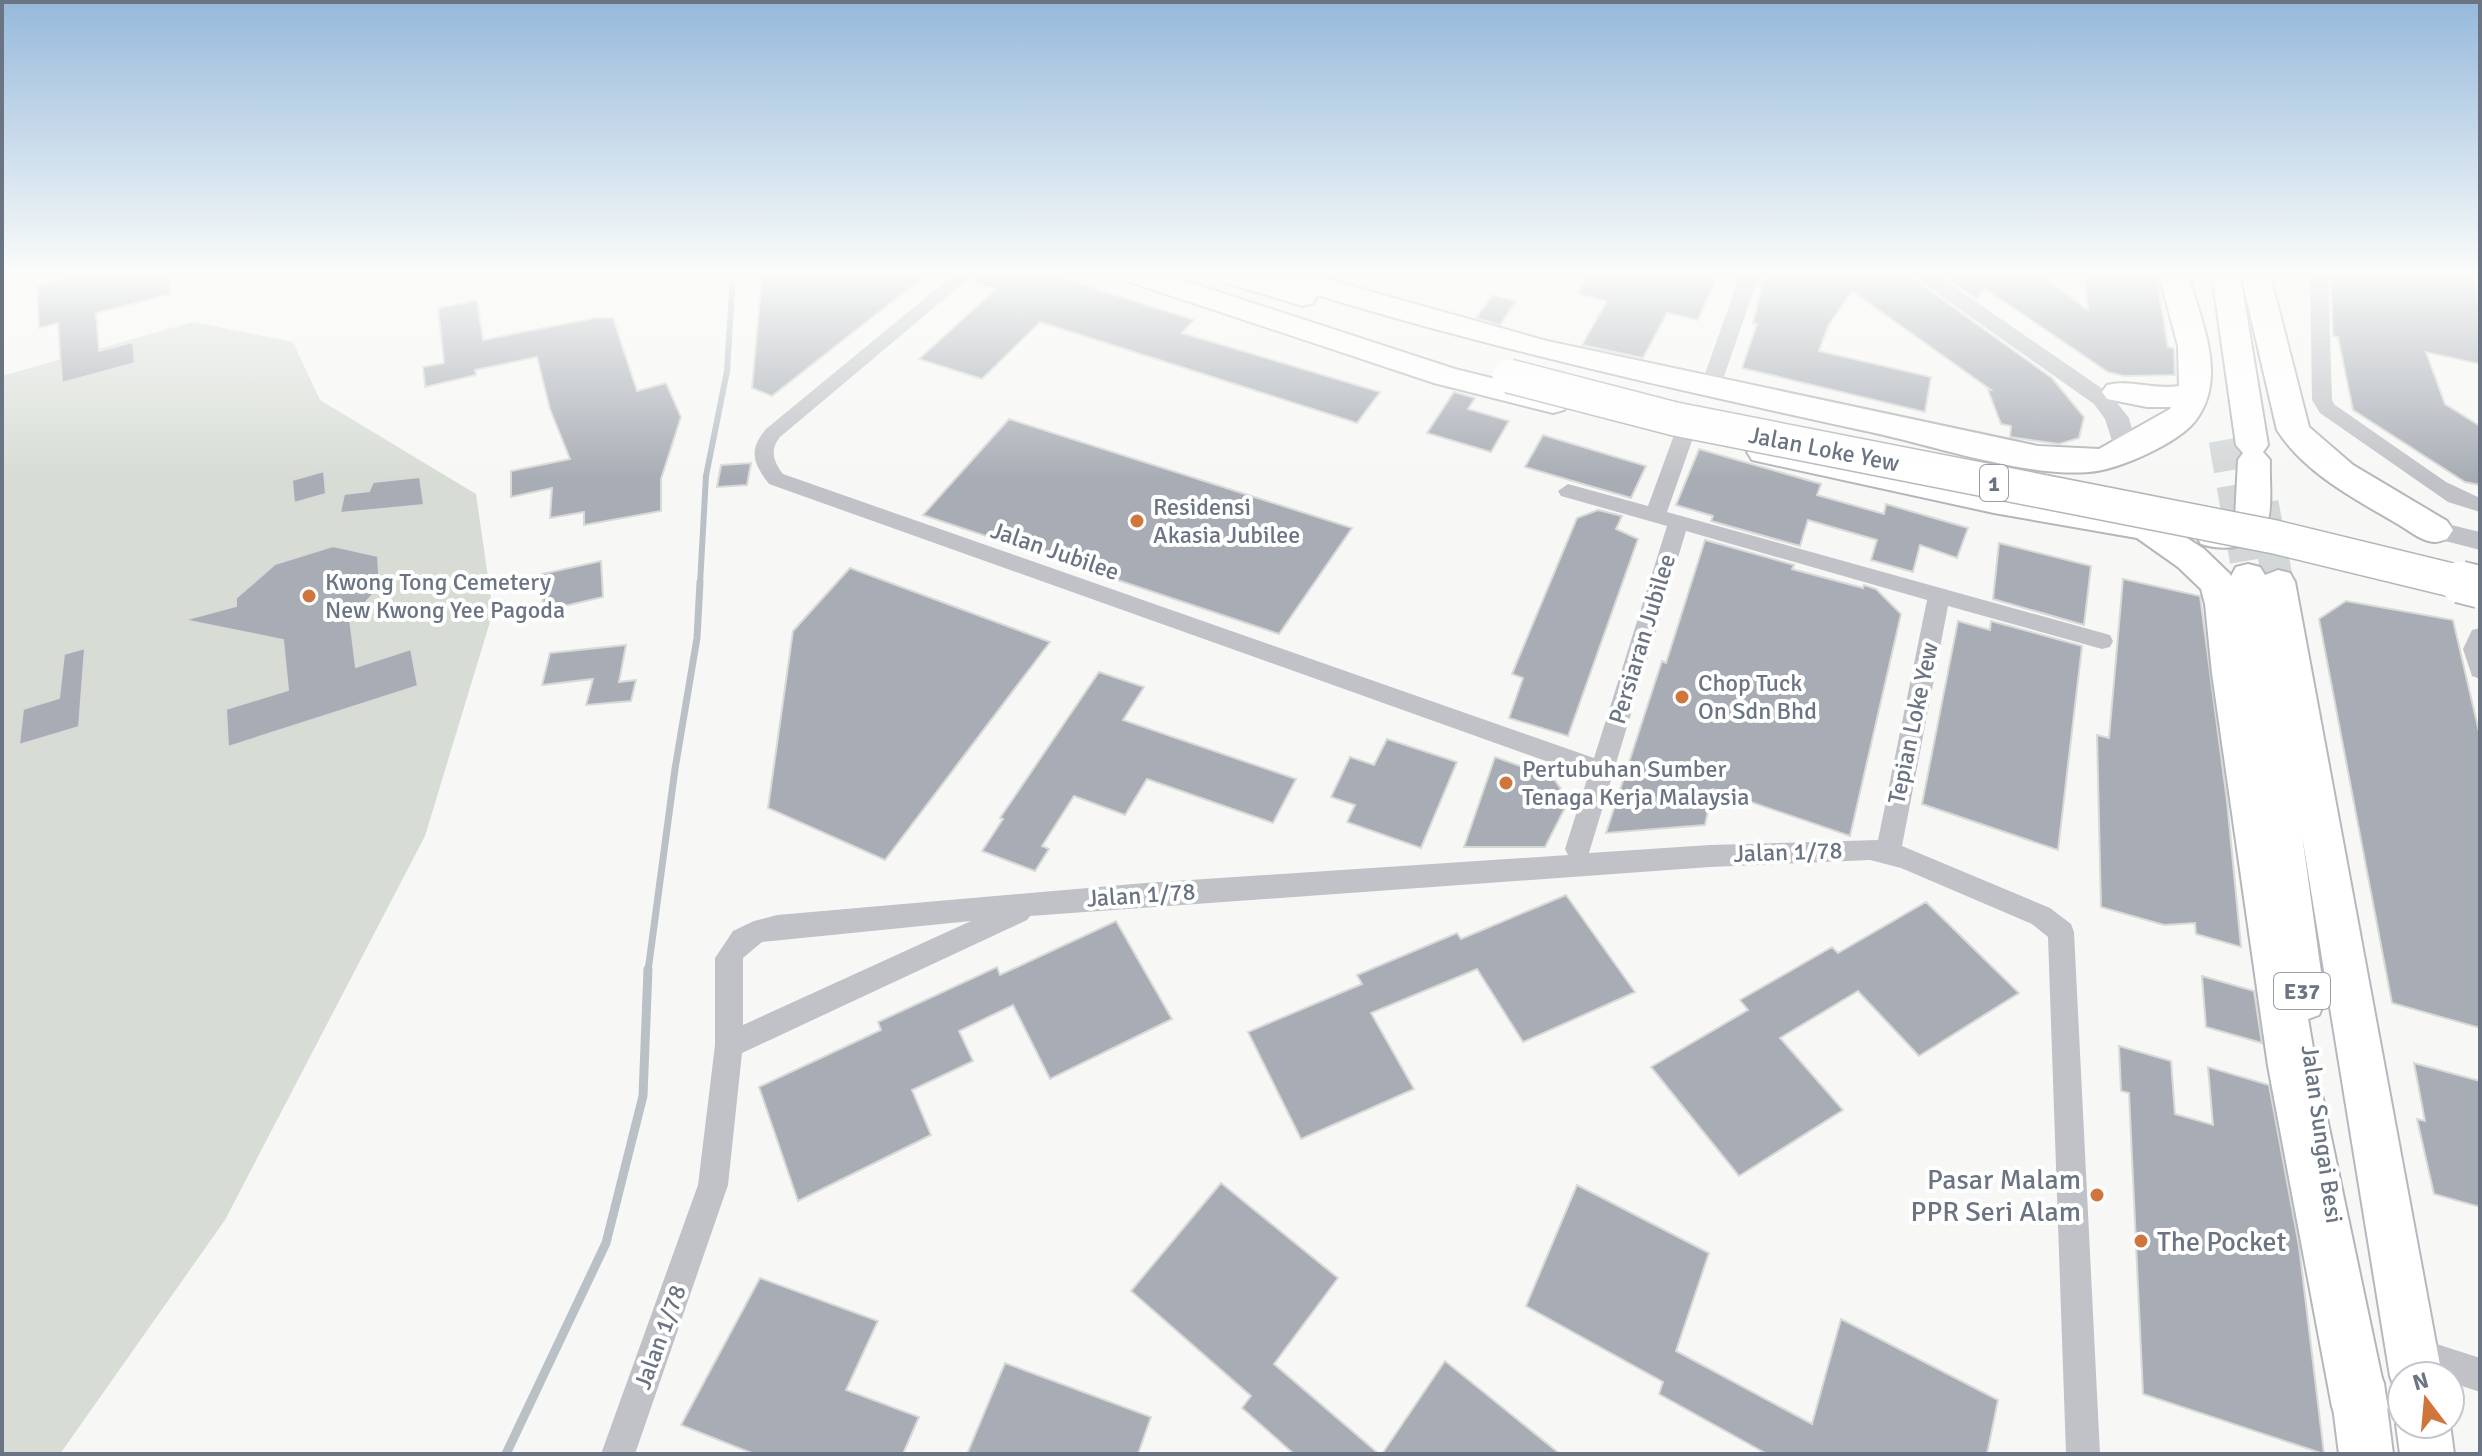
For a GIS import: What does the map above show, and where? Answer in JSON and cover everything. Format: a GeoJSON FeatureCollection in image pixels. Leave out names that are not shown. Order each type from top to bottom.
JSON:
{"type":"FeatureCollection","features":[{"type":"Feature","properties":{"kind":"highway"},"geometry":{"type":"LineString","coordinates":[[1344,343],[1445,376],[1684,435],[2064,515],[2147,528],[2191,558],[2217,583],[2224,604],[2231,673],[2292,1066],[2363,1430]]}},
{"type":"Feature","properties":{"kind":"highway","name":"Jalan Loke Yew"},"geometry":{"type":"LineString","coordinates":[[1418,343],[1675,419],[2275,537],[2480,587]]}},
{"type":"Feature","properties":{"kind":"highway","name":"Jalan Loke Yew"},"geometry":{"type":"LineString","coordinates":[[1433,343],[1514,370],[2291,523],[2480,569]]}},
{"type":"Feature","properties":{"kind":"highway"},"geometry":{"type":"LineString","coordinates":[[1518,343],[1710,388],[2056,459],[2105,459],[2143,441],[2183,416],[2194,392],[2197,371],[2190,343]]}},
{"type":"Feature","properties":{"kind":"highway"},"geometry":{"type":"LineString","coordinates":[[2272,343],[2293,430],[2304,444],[2346,475],[2435,530]]}},
{"type":"Feature","properties":{"kind":"highway"},"geometry":{"type":"LineString","coordinates":[[2118,392],[2156,400],[2194,392]]}},
{"type":"Feature","properties":{"kind":"highway"},"geometry":{"type":"LineString","coordinates":[[1860,474],[1884,470],[1892,452],[1880,431],[1862,420]]}},
{"type":"Feature","properties":{"kind":"highway"},"geometry":{"type":"LineString","coordinates":[[2435,530],[2413,537],[2400,547],[2401,559],[2418,579],[2440,594],[2480,603]]}},
{"type":"Feature","properties":{"kind":"main road"},"geometry":{"type":"LineString","coordinates":[[2217,343],[2243,448]]}},
{"type":"Feature","properties":{"kind":"main road"},"geometry":{"type":"LineString","coordinates":[[2147,528],[2222,537],[2236,536],[2251,522],[2233,343]]}},
{"type":"Feature","properties":{"kind":"main road","name":"Jalan Sungai Besi"},"geometry":{"type":"LineString","coordinates":[[2363,1430],[2263,579],[2413,1360]]}},
{"type":"Feature","properties":{"kind":"street","name":"Jalan Jubilee"},"geometry":{"type":"LineString","coordinates":[[882,343],[773,433],[764,444],[764,463],[776,479],[1601,771]]}},
{"type":"Feature","properties":{"kind":"street"},"geometry":{"type":"LineString","coordinates":[[1710,388],[1724,343]]}},
{"type":"Feature","properties":{"kind":"street"},"geometry":{"type":"LineString","coordinates":[[2021,343],[2102,399],[2117,418],[2125,447]]}},
{"type":"Feature","properties":{"kind":"street"},"geometry":{"type":"LineString","coordinates":[[2045,343],[2118,392]]}},
{"type":"Feature","properties":{"kind":"street"},"geometry":{"type":"LineString","coordinates":[[2321,343],[2322,400],[2327,409],[2439,487],[2455,497],[2480,505]]}},
{"type":"Feature","properties":{"kind":"street","name":"Persiaran Jubilee"},"geometry":{"type":"LineString","coordinates":[[1578,849],[1668,517],[1684,435]]}},
{"type":"Feature","properties":{"kind":"street"},"geometry":{"type":"LineString","coordinates":[[1568,491],[2102,641]]}},
{"type":"Feature","properties":{"kind":"street"},"geometry":{"type":"LineString","coordinates":[[2435,530],[2480,541]]}},
{"type":"Feature","properties":{"kind":"street","name":"Tepian Loke Yew"},"geometry":{"type":"LineString","coordinates":[[1888,852],[1939,595]]}},
{"type":"Feature","properties":{"kind":"street"},"geometry":{"type":"LineString","coordinates":[[2480,636],[2474,649],[2480,670]]}},
{"type":"Feature","properties":{"kind":"street","name":"Jalan 1/78"},"geometry":{"type":"LineString","coordinates":[[618,1454],[713,1185],[729,1045],[729,958],[734,945],[747,935],[777,927],[1035,904],[1710,856],[1870,849],[1888,852],[2041,916],[2061,932],[2083,1454]]}},
{"type":"Feature","properties":{"kind":"street"},"geometry":{"type":"LineString","coordinates":[[729,1045],[1035,904]]}},
{"type":"Feature","properties":{"kind":"shaded area"},"geometry":{"type":"Polygon","coordinates":[[[119,343],[293,343],[320,400],[476,494],[493,612],[425,836],[225,1220],[60,1454],[2,1454],[2,376],[119,343]]]}},
{"type":"Feature","properties":{"kind":"building"},"geometry":{"type":"Polygon","coordinates":[[[59,343],[98,343],[99,351],[133,343],[135,363],[62,383],[59,343]]]}},
{"type":"Feature","properties":{"kind":"building"},"geometry":{"type":"Polygon","coordinates":[[[442,343],[621,343],[637,391],[666,383],[681,417],[661,479],[661,511],[584,525],[584,512],[550,518],[552,488],[511,497],[511,471],[570,459],[550,409],[537,357],[475,370],[476,375],[425,387],[423,367],[444,363],[442,343]]]}},
{"type":"Feature","properties":{"kind":"building"},"geometry":{"type":"Polygon","coordinates":[[[756,343],[840,343],[772,396],[752,388],[756,343]]]}},
{"type":"Feature","properties":{"kind":"building"},"geometry":{"type":"Polygon","coordinates":[[[937,343],[1019,343],[982,379],[919,359],[937,343]]]}},
{"type":"Feature","properties":{"kind":"building"},"geometry":{"type":"Polygon","coordinates":[[[1106,343],[1215,343],[1380,392],[1357,423],[1106,343]]]}},
{"type":"Feature","properties":{"kind":"building"},"geometry":{"type":"Polygon","coordinates":[[[1583,343],[1651,343],[1643,358],[1583,343]]]}},
{"type":"Feature","properties":{"kind":"building"},"geometry":{"type":"Polygon","coordinates":[[[1751,343],[1822,343],[1819,351],[1931,377],[1925,412],[1742,368],[1751,343]]]}},
{"type":"Feature","properties":{"kind":"building"},"geometry":{"type":"Polygon","coordinates":[[[1925,343],[2003,343],[2052,378],[2084,417],[2079,438],[2059,444],[2010,437],[2011,426],[2001,424],[1988,390],[1991,390],[1925,343]]]}},
{"type":"Feature","properties":{"kind":"building"},"geometry":{"type":"Polygon","coordinates":[[[2065,343],[2167,343],[2168,347],[2174,348],[2175,375],[2124,376],[2108,372],[2065,343]]]}},
{"type":"Feature","properties":{"kind":"building"},"geometry":{"type":"Polygon","coordinates":[[[2339,343],[2480,343],[2480,364],[2426,352],[2445,404],[2480,426],[2480,485],[2465,482],[2353,410],[2339,343]]]}},
{"type":"Feature","properties":{"kind":"building"},"geometry":{"type":"Polygon","coordinates":[[[1454,392],[1475,398],[1468,409],[1509,421],[1491,452],[1427,433],[1454,392]]]}},
{"type":"Feature","properties":{"kind":"building","name":"Residensi Akasia Jubilee"},"geometry":{"type":"Polygon","coordinates":[[[1009,419],[1352,528],[1279,634],[923,515],[1009,419]]]}},
{"type":"Feature","properties":{"kind":"building"},"geometry":{"type":"Polygon","coordinates":[[[1543,435],[1646,466],[1631,498],[1525,467],[1543,435]]]}},
{"type":"Feature","properties":{"kind":"building"},"geometry":{"type":"Polygon","coordinates":[[[1699,449],[1821,484],[1817,495],[1884,514],[1886,504],[1968,528],[1957,558],[1920,545],[1913,572],[1871,560],[1877,540],[1808,520],[1800,546],[1711,521],[1713,516],[1676,505],[1699,449]]]}},
{"type":"Feature","properties":{"kind":"building"},"geometry":{"type":"Polygon","coordinates":[[[751,463],[747,485],[717,487],[721,465],[751,463]]]}},
{"type":"Feature","properties":{"kind":"building"},"geometry":{"type":"Polygon","coordinates":[[[324,471],[326,494],[294,503],[292,480],[324,471]]]}},
{"type":"Feature","properties":{"kind":"building"},"geometry":{"type":"Polygon","coordinates":[[[420,477],[424,505],[340,513],[344,494],[369,491],[373,482],[420,477]]]}},
{"type":"Feature","properties":{"kind":"building"},"geometry":{"type":"Polygon","coordinates":[[[1598,510],[1622,516],[1616,529],[1638,539],[1568,736],[1509,718],[1523,678],[1512,674],[1577,518],[1598,510]]]}},
{"type":"Feature","properties":{"kind":"building"},"geometry":{"type":"Polygon","coordinates":[[[1705,540],[1794,565],[1792,569],[1876,589],[1901,614],[1850,836],[1713,789],[1705,825],[1606,833],[1662,661],[1666,663],[1705,540]]]}},
{"type":"Feature","properties":{"kind":"building"},"geometry":{"type":"Polygon","coordinates":[[[1999,543],[2091,566],[2084,625],[1993,599],[1999,543]]]}},
{"type":"Feature","properties":{"kind":"building"},"geometry":{"type":"Polygon","coordinates":[[[333,546],[378,556],[380,587],[350,619],[356,667],[411,649],[418,686],[228,747],[226,709],[288,690],[283,640],[184,620],[236,606],[236,598],[275,564],[333,546]]]}},
{"type":"Feature","properties":{"kind":"building"},"geometry":{"type":"Polygon","coordinates":[[[601,561],[603,597],[543,611],[542,574],[601,561]]]}},
{"type":"Feature","properties":{"kind":"building"},"geometry":{"type":"Polygon","coordinates":[[[850,568],[1050,642],[885,860],[768,808],[793,631],[850,568]]]}},
{"type":"Feature","properties":{"kind":"building"},"geometry":{"type":"Polygon","coordinates":[[[2123,579],[2200,596],[2227,801],[2241,947],[2196,934],[2195,923],[2164,925],[2101,907],[2097,735],[2109,738],[2123,579]]]}},
{"type":"Feature","properties":{"kind":"building"},"geometry":{"type":"Polygon","coordinates":[[[2346,601],[2453,620],[2480,736],[2480,1028],[2392,1003],[2319,619],[2346,601]]]}},
{"type":"Feature","properties":{"kind":"building"},"geometry":{"type":"Polygon","coordinates":[[[1958,621],[1990,630],[1991,621],[2082,646],[2058,850],[1922,804],[1958,621]]]}},
{"type":"Feature","properties":{"kind":"building"},"geometry":{"type":"Polygon","coordinates":[[[626,645],[619,682],[636,680],[631,701],[586,705],[593,679],[542,685],[550,653],[626,645]]]}},
{"type":"Feature","properties":{"kind":"building"},"geometry":{"type":"Polygon","coordinates":[[[85,648],[79,727],[19,745],[23,709],[59,698],[64,654],[85,648]]]}},
{"type":"Feature","properties":{"kind":"building"},"geometry":{"type":"Polygon","coordinates":[[[1099,672],[1144,687],[1123,720],[1296,779],[1273,823],[1147,779],[1125,815],[1074,796],[1042,846],[1049,849],[1035,871],[982,851],[1003,819],[1000,818],[1099,672]]]}},
{"type":"Feature","properties":{"kind":"building"},"geometry":{"type":"Polygon","coordinates":[[[1387,739],[1457,762],[1421,848],[1347,822],[1355,805],[1331,797],[1350,757],[1374,765],[1387,739]]]}},
{"type":"Feature","properties":{"kind":"building"},"geometry":{"type":"Polygon","coordinates":[[[1495,757],[1553,778],[1569,800],[1545,847],[1464,847],[1495,757]]]}},
{"type":"Feature","properties":{"kind":"building"},"geometry":{"type":"Polygon","coordinates":[[[1566,895],[1635,992],[1523,1042],[1477,969],[1371,1013],[1414,1089],[1301,1139],[1248,1032],[1362,984],[1357,975],[1457,933],[1461,939],[1566,895]]]}},
{"type":"Feature","properties":{"kind":"building"},"geometry":{"type":"Polygon","coordinates":[[[1926,902],[2019,993],[1919,1056],[1858,991],[1780,1038],[1843,1110],[1739,1176],[1651,1067],[1748,1010],[1740,1000],[1832,947],[1838,953],[1926,902]]]}},
{"type":"Feature","properties":{"kind":"building"},"geometry":{"type":"Polygon","coordinates":[[[1116,921],[1172,1019],[1050,1079],[1013,1005],[959,1031],[973,1061],[912,1090],[931,1135],[798,1201],[759,1087],[881,1030],[878,1022],[997,967],[1000,975],[1116,921]]]}},
{"type":"Feature","properties":{"kind":"building"},"geometry":{"type":"Polygon","coordinates":[[[2202,976],[2254,991],[2262,1043],[2206,1027],[2202,976]]]}},
{"type":"Feature","properties":{"kind":"building"},"geometry":{"type":"Polygon","coordinates":[[[2119,1046],[2171,1061],[2175,1114],[2213,1125],[2208,1067],[2269,1085],[2299,1246],[2324,1454],[2143,1394],[2129,1093],[2121,1091],[2119,1046]]]}},
{"type":"Feature","properties":{"kind":"building"},"geometry":{"type":"Polygon","coordinates":[[[2414,1063],[2480,1081],[2480,1207],[2434,1194],[2417,1119],[2425,1121],[2414,1063]]]}},
{"type":"Feature","properties":{"kind":"building"},"geometry":{"type":"Polygon","coordinates":[[[1221,1183],[1338,1278],[1274,1364],[1379,1454],[1294,1454],[1242,1408],[1251,1396],[1131,1291],[1221,1183]]]}},
{"type":"Feature","properties":{"kind":"building"},"geometry":{"type":"Polygon","coordinates":[[[1577,1185],[1709,1253],[1676,1351],[1812,1424],[1841,1319],[1998,1400],[1987,1454],[1767,1454],[1659,1394],[1663,1382],[1526,1306],[1577,1185]]]}},
{"type":"Feature","properties":{"kind":"building"},"geometry":{"type":"Polygon","coordinates":[[[760,1278],[878,1321],[846,1390],[919,1417],[903,1454],[754,1454],[681,1425],[760,1278]]]}},
{"type":"Feature","properties":{"kind":"building"},"geometry":{"type":"Polygon","coordinates":[[[1445,1361],[1560,1454],[1382,1454],[1445,1361]]]}},
{"type":"Feature","properties":{"kind":"building"},"geometry":{"type":"Polygon","coordinates":[[[1005,1363],[1151,1417],[1138,1454],[967,1454],[1005,1363]]]}},
{"type":"Feature","properties":{"kind":"waterway"},"geometry":{"type":"LineString","coordinates":[[700,584],[706,476],[727,371],[729,343]]}},
{"type":"Feature","properties":{"kind":"waterway"},"geometry":{"type":"LineString","coordinates":[[648,971],[675,769],[697,638],[700,582]]}},
{"type":"Feature","properties":{"kind":"waterway"},"geometry":{"type":"LineString","coordinates":[[506,1454],[606,1243],[643,1096],[648,969]]}},
{"type":"Feature","properties":{"kind":"tunnel"},"geometry":{"type":"LineString","coordinates":[[2224,440],[2248,576]]}},
{"type":"Feature","properties":{"kind":"tunnel"},"geometry":{"type":"LineString","coordinates":[[2263,503],[2278,582]]}},
{"type":"Feature","properties":{"kind":"place","name":"Residensi Akasia Jubilee"},"geometry":{"type":"Point","coordinates":[1137,521]}},
{"type":"Feature","properties":{"kind":"place","name":"Kwong Tong Cemetery New Kwong Yee Pagoda"},"geometry":{"type":"Point","coordinates":[309,596]}},
{"type":"Feature","properties":{"kind":"place","name":"Chop Tuck On Sdn Bhd"},"geometry":{"type":"Point","coordinates":[1682,697]}},
{"type":"Feature","properties":{"kind":"place","name":"Pertubuhan Sumber Tenaga Kerja Malaysia"},"geometry":{"type":"Point","coordinates":[1506,783]}},
{"type":"Feature","properties":{"kind":"place","name":"Pasar Malam PPR Seri Alam"},"geometry":{"type":"Point","coordinates":[2097,1195]}},
{"type":"Feature","properties":{"kind":"place","name":"The Pocket"},"geometry":{"type":"Point","coordinates":[2141,1241]}}]}
